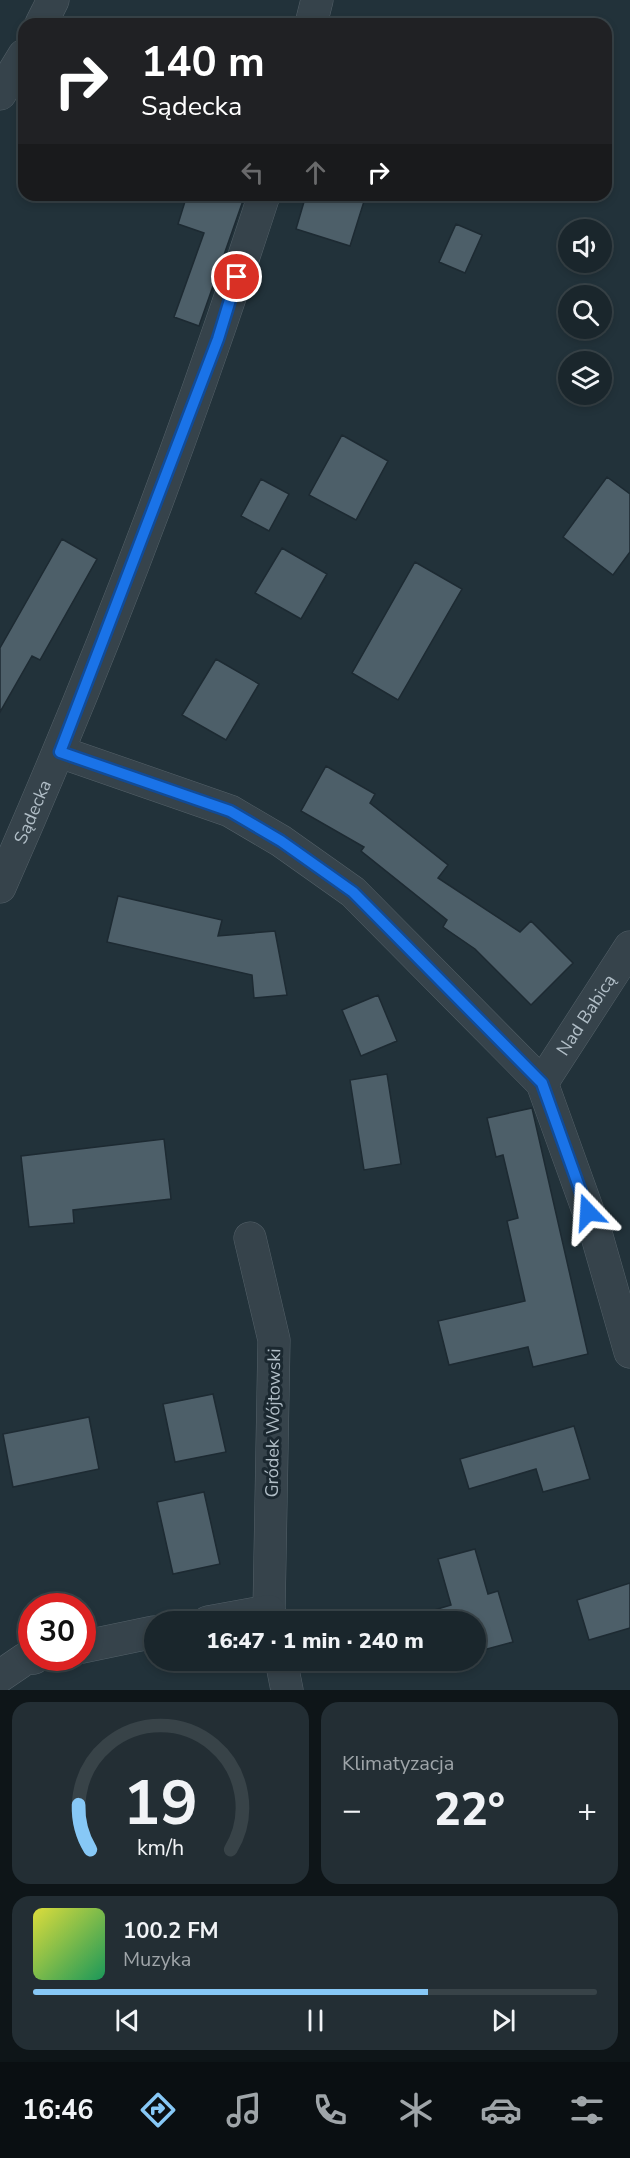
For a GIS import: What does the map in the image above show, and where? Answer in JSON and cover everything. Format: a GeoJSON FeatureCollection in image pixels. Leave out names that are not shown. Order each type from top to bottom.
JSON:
{"type":"FeatureCollection","features":[{"type":"Feature","properties":{"kind":"street"},"geometry":{"type":"LineString","coordinates":[[44,18],[54,0]]}},
{"type":"Feature","properties":{"kind":"street"},"geometry":{"type":"LineString","coordinates":[[312,18],[317,0]]}},
{"type":"Feature","properties":{"kind":"street"},"geometry":{"type":"LineString","coordinates":[[0,94],[18,65]]}},
{"type":"Feature","properties":{"kind":"street","name":"Sądecka"},"geometry":{"type":"LineString","coordinates":[[0,887],[60,752],[218,339],[262,201]]}},
{"type":"Feature","properties":{"kind":"street"},"geometry":{"type":"LineString","coordinates":[[60,752],[230,811],[281,841],[353,892],[542,1083],[596,1233],[630,1352]]}},
{"type":"Feature","properties":{"kind":"street","name":"Nad Babicą"},"geometry":{"type":"LineString","coordinates":[[542,1083],[630,947]]}},
{"type":"Feature","properties":{"kind":"street","name":"Gródek Wójtowski"},"geometry":{"type":"LineString","coordinates":[[250,1238],[274,1340],[270,1611]]}},
{"type":"Feature","properties":{"kind":"street"},"geometry":{"type":"LineString","coordinates":[[96,1644],[144,1634]]}},
{"type":"Feature","properties":{"kind":"street"},"geometry":{"type":"LineString","coordinates":[[0,1676],[18,1664]]}},
{"type":"Feature","properties":{"kind":"street"},"geometry":{"type":"LineString","coordinates":[[283,1671],[287,1690]]}},
{"type":"Feature","properties":{"kind":"building"},"geometry":{"type":"Polygon","coordinates":[[[185,201],[243,201],[199,326],[174,317],[204,233],[178,224],[185,201]]]}},
{"type":"Feature","properties":{"kind":"building"},"geometry":{"type":"Polygon","coordinates":[[[304,201],[364,201],[350,246],[296,229],[304,201]]]}},
{"type":"Feature","properties":{"kind":"building"},"geometry":{"type":"Polygon","coordinates":[[[456,224],[482,235],[465,273],[439,262],[456,224]]]}},
{"type":"Feature","properties":{"kind":"building"},"geometry":{"type":"Polygon","coordinates":[[[342,435],[388,461],[356,520],[309,495],[342,435]]]}},
{"type":"Feature","properties":{"kind":"building"},"geometry":{"type":"Polygon","coordinates":[[[607,477],[630,494],[630,552],[613,575],[563,537],[607,477]]]}},
{"type":"Feature","properties":{"kind":"building"},"geometry":{"type":"Polygon","coordinates":[[[261,479],[289,494],[269,531],[241,516],[261,479]]]}},
{"type":"Feature","properties":{"kind":"building"},"geometry":{"type":"Polygon","coordinates":[[[62,539],[97,559],[40,660],[32,656],[0,712],[0,648],[62,539]]]}},
{"type":"Feature","properties":{"kind":"building"},"geometry":{"type":"Polygon","coordinates":[[[282,548],[327,574],[301,619],[255,593],[282,548]]]}},
{"type":"Feature","properties":{"kind":"building"},"geometry":{"type":"Polygon","coordinates":[[[415,562],[462,589],[398,700],[352,673],[415,562]]]}},
{"type":"Feature","properties":{"kind":"building"},"geometry":{"type":"Polygon","coordinates":[[[216,659],[259,684],[226,740],[182,715],[216,659]]]}},
{"type":"Feature","properties":{"kind":"building"},"geometry":{"type":"Polygon","coordinates":[[[326,766],[375,794],[370,803],[448,865],[438,878],[520,932],[531,921],[573,963],[531,1005],[475,949],[443,927],[447,920],[361,851],[364,847],[301,811],[326,766]]]}},
{"type":"Feature","properties":{"kind":"building"},"geometry":{"type":"Polygon","coordinates":[[[118,896],[222,920],[218,936],[275,931],[287,995],[254,998],[252,975],[107,942],[118,896]]]}},
{"type":"Feature","properties":{"kind":"building"},"geometry":{"type":"Polygon","coordinates":[[[378,995],[397,1041],[361,1056],[342,1010],[378,995]]]}},
{"type":"Feature","properties":{"kind":"building"},"geometry":{"type":"Polygon","coordinates":[[[387,1074],[401,1164],[364,1170],[350,1080],[387,1074]]]}},
{"type":"Feature","properties":{"kind":"building"},"geometry":{"type":"Polygon","coordinates":[[[532,1108],[588,1354],[533,1367],[528,1347],[449,1365],[438,1321],[525,1301],[507,1221],[518,1218],[503,1155],[496,1157],[487,1118],[532,1108]]]}},
{"type":"Feature","properties":{"kind":"building"},"geometry":{"type":"Polygon","coordinates":[[[164,1139],[171,1199],[73,1210],[74,1223],[29,1227],[21,1156],[164,1139]]]}},
{"type":"Feature","properties":{"kind":"building"},"geometry":{"type":"Polygon","coordinates":[[[213,1394],[226,1452],[175,1462],[163,1404],[213,1394]]]}},
{"type":"Feature","properties":{"kind":"building"},"geometry":{"type":"Polygon","coordinates":[[[89,1417],[99,1469],[13,1487],[3,1434],[89,1417]]]}},
{"type":"Feature","properties":{"kind":"building"},"geometry":{"type":"Polygon","coordinates":[[[574,1426],[590,1479],[543,1492],[536,1469],[469,1489],[460,1459],[574,1426]]]}},
{"type":"Feature","properties":{"kind":"building"},"geometry":{"type":"Polygon","coordinates":[[[204,1492],[220,1564],[173,1574],[157,1502],[204,1492]]]}},
{"type":"Feature","properties":{"kind":"building"},"geometry":{"type":"Polygon","coordinates":[[[475,1549],[488,1594],[498,1591],[513,1642],[486,1649],[486,1611],[431,1611],[451,1605],[438,1559],[475,1549]]]}},
{"type":"Feature","properties":{"kind":"building"},"geometry":{"type":"Polygon","coordinates":[[[630,1583],[630,1628],[589,1640],[577,1600],[630,1583]]]}},
{"type":"Feature","properties":{"kind":"route"},"geometry":{"type":"LineString","coordinates":[[237,277],[218,339],[60,752],[230,811],[281,841],[353,892],[542,1083],[588,1212]]}}]}
